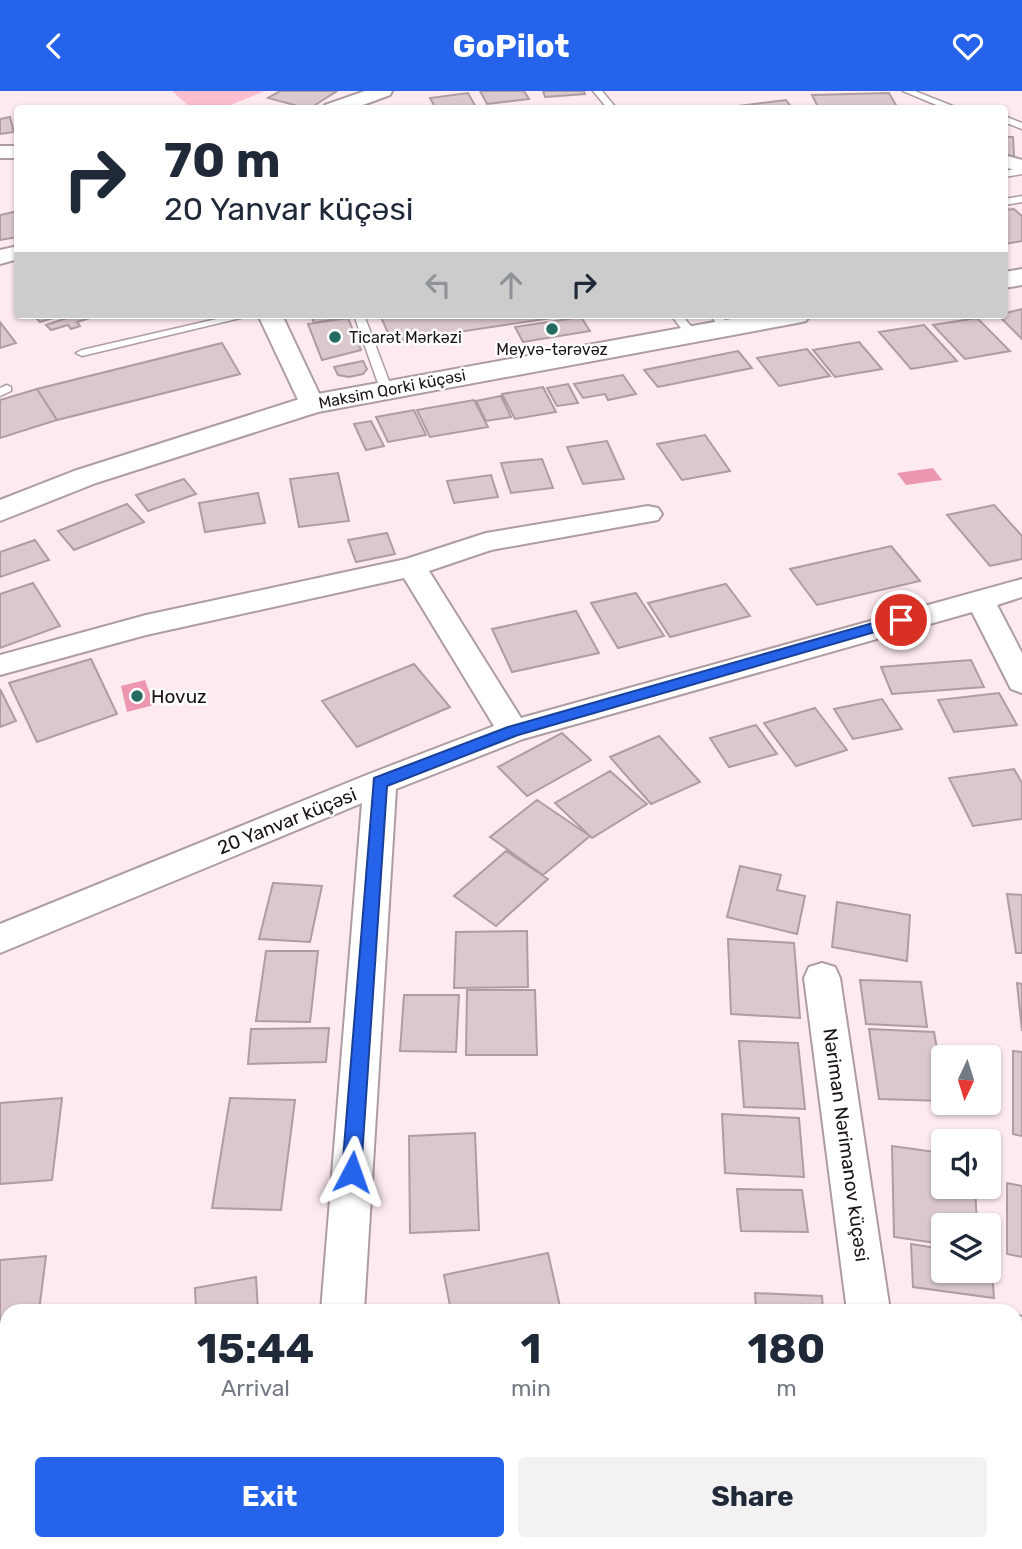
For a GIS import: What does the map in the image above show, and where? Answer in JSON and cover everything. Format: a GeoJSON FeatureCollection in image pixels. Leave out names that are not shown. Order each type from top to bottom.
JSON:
{"type":"FeatureCollection","features":[{"type":"Feature","properties":{"kind":"main road","name":"Maksim Qorki küçəsi"},"geometry":{"type":"LineString","coordinates":[[0,511],[85,477],[312,404],[683,324],[746,319]]}},
{"type":"Feature","properties":{"kind":"street"},"geometry":{"type":"LineString","coordinates":[[343,105],[383,91]]}},
{"type":"Feature","properties":{"kind":"street"},"geometry":{"type":"LineString","coordinates":[[272,319],[312,404]]}},
{"type":"Feature","properties":{"kind":"street"},"geometry":{"type":"LineString","coordinates":[[0,665],[146,625],[412,567],[486,542],[648,514]]}},
{"type":"Feature","properties":{"kind":"street"},"geometry":{"type":"LineString","coordinates":[[412,567],[513,731]]}},
{"type":"Feature","properties":{"kind":"street","name":"20 Yanvar küçəsi"},"geometry":{"type":"LineString","coordinates":[[4,928],[513,731],[1022,588]]}},
{"type":"Feature","properties":{"kind":"street"},"geometry":{"type":"LineString","coordinates":[[979,598],[1022,681]]}},
{"type":"Feature","properties":{"kind":"street"},"geometry":{"type":"LineString","coordinates":[[343,1304],[380,782]]}},
{"type":"Feature","properties":{"kind":"street","name":"Nəriman Nərimanov küçəsi"},"geometry":{"type":"LineString","coordinates":[[822,978],[868,1304]]}},
{"type":"Feature","properties":{"kind":"lane"},"geometry":{"type":"LineString","coordinates":[[597,91],[609,105]]}},
{"type":"Feature","properties":{"kind":"lane"},"geometry":{"type":"LineString","coordinates":[[907,91],[945,105]]}},
{"type":"Feature","properties":{"kind":"lane"},"geometry":{"type":"LineString","coordinates":[[82,353],[231,319]]}},
{"type":"Feature","properties":{"kind":"lane"},"geometry":{"type":"LineString","coordinates":[[360,319],[386,389]]}},
{"type":"Feature","properties":{"kind":"shaded area"},"geometry":{"type":"Polygon","coordinates":[[[172,91],[265,91],[230,105],[188,105],[172,91]]]}},
{"type":"Feature","properties":{"kind":"shaded area"},"geometry":{"type":"Polygon","coordinates":[[[933,468],[942,480],[906,485],[897,473],[933,468]]]}},
{"type":"Feature","properties":{"kind":"shaded area","name":"Hovuz"},"geometry":{"type":"Polygon","coordinates":[[[145,680],[154,705],[127,712],[121,686],[145,680]]]}},
{"type":"Feature","properties":{"kind":"building"},"geometry":{"type":"Polygon","coordinates":[[[280,91],[337,91],[315,105],[294,105],[268,98],[280,91]]]}},
{"type":"Feature","properties":{"kind":"building"},"geometry":{"type":"Polygon","coordinates":[[[480,91],[524,91],[529,99],[487,104],[480,91]]]}},
{"type":"Feature","properties":{"kind":"building"},"geometry":{"type":"Polygon","coordinates":[[[543,91],[584,91],[585,94],[545,97],[543,91]]]}},
{"type":"Feature","properties":{"kind":"building"},"geometry":{"type":"Polygon","coordinates":[[[468,93],[475,105],[434,105],[430,98],[468,93]]]}},
{"type":"Feature","properties":{"kind":"building"},"geometry":{"type":"Polygon","coordinates":[[[889,93],[896,105],[817,105],[812,95],[889,93]]]}},
{"type":"Feature","properties":{"kind":"building"},"geometry":{"type":"Polygon","coordinates":[[[786,100],[790,105],[746,105],[786,100]]]}},
{"type":"Feature","properties":{"kind":"building"},"geometry":{"type":"Polygon","coordinates":[[[10,117],[14,132],[0,134],[0,119],[10,117]]]}},
{"type":"Feature","properties":{"kind":"building"},"geometry":{"type":"Polygon","coordinates":[[[1008,137],[1013,137],[1014,156],[1008,155],[1008,137]]]}},
{"type":"Feature","properties":{"kind":"building"},"geometry":{"type":"Polygon","coordinates":[[[1014,209],[1022,216],[1022,241],[1008,243],[1008,210],[1014,209]]]}},
{"type":"Feature","properties":{"kind":"building"},"geometry":{"type":"Polygon","coordinates":[[[14,212],[14,238],[0,240],[0,215],[14,212]]]}},
{"type":"Feature","properties":{"kind":"building"},"geometry":{"type":"Polygon","coordinates":[[[1022,309],[1022,339],[1002,319],[1008,319],[1008,312],[1022,309]]]}},
{"type":"Feature","properties":{"kind":"building"},"geometry":{"type":"Polygon","coordinates":[[[64,319],[87,319],[77,322],[80,326],[71,329],[68,325],[51,330],[46,325],[64,319]]]}},
{"type":"Feature","properties":{"kind":"building"},"geometry":{"type":"Polygon","coordinates":[[[312,319],[336,319],[314,323],[312,319]]]}},
{"type":"Feature","properties":{"kind":"building","name":"Ticarət Mərkəzi"},"geometry":{"type":"Polygon","coordinates":[[[348,319],[361,350],[322,360],[308,324],[348,319]]]}},
{"type":"Feature","properties":{"kind":"building"},"geometry":{"type":"Polygon","coordinates":[[[382,319],[545,319],[392,342],[382,319]]]}},
{"type":"Feature","properties":{"kind":"building","name":"Meyvə-tərəvəz"},"geometry":{"type":"Polygon","coordinates":[[[582,319],[590,331],[523,342],[515,327],[582,319]]]}},
{"type":"Feature","properties":{"kind":"building"},"geometry":{"type":"Polygon","coordinates":[[[978,319],[1010,351],[965,359],[933,325],[978,319]]]}},
{"type":"Feature","properties":{"kind":"building"},"geometry":{"type":"Polygon","coordinates":[[[0,322],[16,343],[0,348],[0,322]]]}},
{"type":"Feature","properties":{"kind":"building"},"geometry":{"type":"Polygon","coordinates":[[[924,325],[957,361],[911,369],[879,332],[924,325]]]}},
{"type":"Feature","properties":{"kind":"building"},"geometry":{"type":"Polygon","coordinates":[[[859,342],[882,369],[835,377],[813,350],[859,342]]]}},
{"type":"Feature","properties":{"kind":"building"},"geometry":{"type":"Polygon","coordinates":[[[222,343],[240,374],[57,420],[37,389],[222,343]]]}},
{"type":"Feature","properties":{"kind":"building"},"geometry":{"type":"Polygon","coordinates":[[[807,349],[830,376],[779,386],[757,358],[807,349]]]}},
{"type":"Feature","properties":{"kind":"building"},"geometry":{"type":"Polygon","coordinates":[[[738,351],[752,368],[658,387],[644,370],[738,351]]]}},
{"type":"Feature","properties":{"kind":"building"},"geometry":{"type":"Polygon","coordinates":[[[363,361],[367,369],[363,374],[349,377],[338,375],[334,367],[363,361]]]}},
{"type":"Feature","properties":{"kind":"building"},"geometry":{"type":"Polygon","coordinates":[[[623,375],[636,394],[608,400],[605,394],[583,398],[574,384],[623,375]]]}},
{"type":"Feature","properties":{"kind":"building"},"geometry":{"type":"Polygon","coordinates":[[[568,384],[578,403],[557,406],[547,388],[568,384]]]}},
{"type":"Feature","properties":{"kind":"building"},"geometry":{"type":"Polygon","coordinates":[[[543,387],[556,412],[515,419],[502,394],[543,387]]]}},
{"type":"Feature","properties":{"kind":"building"},"geometry":{"type":"Polygon","coordinates":[[[37,389],[57,420],[0,438],[0,400],[37,389]]]}},
{"type":"Feature","properties":{"kind":"building"},"geometry":{"type":"Polygon","coordinates":[[[501,396],[511,417],[486,421],[476,401],[501,396]]]}},
{"type":"Feature","properties":{"kind":"building"},"geometry":{"type":"Polygon","coordinates":[[[474,400],[488,427],[430,437],[417,410],[474,400]]]}},
{"type":"Feature","properties":{"kind":"building"},"geometry":{"type":"Polygon","coordinates":[[[414,410],[426,435],[388,442],[376,417],[414,410]]]}},
{"type":"Feature","properties":{"kind":"building"},"geometry":{"type":"Polygon","coordinates":[[[371,421],[384,446],[366,450],[354,424],[371,421]]]}},
{"type":"Feature","properties":{"kind":"building"},"geometry":{"type":"Polygon","coordinates":[[[705,435],[730,471],[682,480],[657,444],[705,435]]]}},
{"type":"Feature","properties":{"kind":"building"},"geometry":{"type":"Polygon","coordinates":[[[607,441],[624,479],[583,484],[567,447],[607,441]]]}},
{"type":"Feature","properties":{"kind":"building"},"geometry":{"type":"Polygon","coordinates":[[[542,459],[553,488],[511,493],[501,463],[542,459]]]}},
{"type":"Feature","properties":{"kind":"building"},"geometry":{"type":"Polygon","coordinates":[[[338,473],[349,521],[299,527],[290,479],[338,473]]]}},
{"type":"Feature","properties":{"kind":"building"},"geometry":{"type":"Polygon","coordinates":[[[491,475],[498,497],[454,503],[447,481],[491,475]]]}},
{"type":"Feature","properties":{"kind":"building"},"geometry":{"type":"Polygon","coordinates":[[[184,479],[196,494],[148,511],[136,495],[184,479]]]}},
{"type":"Feature","properties":{"kind":"building"},"geometry":{"type":"Polygon","coordinates":[[[258,493],[265,523],[205,532],[199,503],[258,493]]]}},
{"type":"Feature","properties":{"kind":"building"},"geometry":{"type":"Polygon","coordinates":[[[127,504],[144,522],[74,550],[58,531],[127,504]]]}},
{"type":"Feature","properties":{"kind":"building"},"geometry":{"type":"Polygon","coordinates":[[[994,505],[1022,536],[1022,559],[990,566],[947,515],[994,505]]]}},
{"type":"Feature","properties":{"kind":"building"},"geometry":{"type":"Polygon","coordinates":[[[387,533],[395,554],[356,562],[348,540],[387,533]]]}},
{"type":"Feature","properties":{"kind":"building"},"geometry":{"type":"Polygon","coordinates":[[[35,540],[49,560],[0,577],[0,552],[35,540]]]}},
{"type":"Feature","properties":{"kind":"building"},"geometry":{"type":"Polygon","coordinates":[[[891,546],[920,581],[817,605],[790,569],[891,546]]]}},
{"type":"Feature","properties":{"kind":"building"},"geometry":{"type":"Polygon","coordinates":[[[33,583],[60,626],[0,648],[0,594],[33,583]]]}},
{"type":"Feature","properties":{"kind":"building"},"geometry":{"type":"Polygon","coordinates":[[[726,584],[750,616],[670,637],[648,603],[726,584]]]}},
{"type":"Feature","properties":{"kind":"building"},"geometry":{"type":"Polygon","coordinates":[[[636,593],[664,636],[618,648],[591,603],[636,593]]]}},
{"type":"Feature","properties":{"kind":"building"},"geometry":{"type":"Polygon","coordinates":[[[576,611],[599,653],[512,672],[492,629],[576,611]]]}},
{"type":"Feature","properties":{"kind":"building"},"geometry":{"type":"Polygon","coordinates":[[[91,659],[117,714],[37,742],[9,683],[91,659]]]}},
{"type":"Feature","properties":{"kind":"building"},"geometry":{"type":"Polygon","coordinates":[[[971,660],[984,687],[892,694],[881,667],[971,660]]]}},
{"type":"Feature","properties":{"kind":"building"},"geometry":{"type":"Polygon","coordinates":[[[414,664],[450,707],[357,747],[322,701],[414,664]]]}},
{"type":"Feature","properties":{"kind":"building"},"geometry":{"type":"Polygon","coordinates":[[[0,689],[16,721],[0,727],[0,689]]]}},
{"type":"Feature","properties":{"kind":"building"},"geometry":{"type":"Polygon","coordinates":[[[999,693],[1017,725],[954,732],[938,700],[999,693]]]}},
{"type":"Feature","properties":{"kind":"building"},"geometry":{"type":"Polygon","coordinates":[[[882,699],[902,729],[853,739],[834,709],[882,699]]]}},
{"type":"Feature","properties":{"kind":"building"},"geometry":{"type":"Polygon","coordinates":[[[815,708],[847,750],[796,766],[764,723],[815,708]]]}},
{"type":"Feature","properties":{"kind":"building"},"geometry":{"type":"Polygon","coordinates":[[[756,725],[777,754],[729,767],[710,738],[756,725]]]}},
{"type":"Feature","properties":{"kind":"building"},"geometry":{"type":"Polygon","coordinates":[[[562,733],[591,760],[527,796],[498,767],[562,733]]]}},
{"type":"Feature","properties":{"kind":"building"},"geometry":{"type":"Polygon","coordinates":[[[659,736],[700,782],[651,804],[610,757],[659,736]]]}},
{"type":"Feature","properties":{"kind":"building"},"geometry":{"type":"Polygon","coordinates":[[[1014,769],[1022,783],[1022,819],[973,826],[949,778],[1014,769]]]}},
{"type":"Feature","properties":{"kind":"building"},"geometry":{"type":"Polygon","coordinates":[[[610,771],[647,804],[592,838],[555,803],[610,771]]]}},
{"type":"Feature","properties":{"kind":"building"},"geometry":{"type":"Polygon","coordinates":[[[537,800],[590,836],[543,875],[490,837],[537,800]]]}},
{"type":"Feature","properties":{"kind":"building"},"geometry":{"type":"Polygon","coordinates":[[[506,851],[548,879],[496,926],[454,896],[506,851]]]}},
{"type":"Feature","properties":{"kind":"building"},"geometry":{"type":"Polygon","coordinates":[[[740,866],[781,875],[777,890],[805,896],[797,934],[727,917],[740,866]]]}},
{"type":"Feature","properties":{"kind":"building"},"geometry":{"type":"Polygon","coordinates":[[[273,883],[322,886],[310,942],[259,939],[273,883]]]}},
{"type":"Feature","properties":{"kind":"building"},"geometry":{"type":"Polygon","coordinates":[[[1007,894],[1022,895],[1022,953],[1016,953],[1007,894]]]}},
{"type":"Feature","properties":{"kind":"building"},"geometry":{"type":"Polygon","coordinates":[[[837,902],[910,915],[907,961],[832,947],[837,902]]]}},
{"type":"Feature","properties":{"kind":"building"},"geometry":{"type":"Polygon","coordinates":[[[527,931],[528,987],[454,988],[456,932],[527,931]]]}},
{"type":"Feature","properties":{"kind":"building"},"geometry":{"type":"Polygon","coordinates":[[[728,939],[794,943],[800,1018],[731,1014],[728,939]]]}},
{"type":"Feature","properties":{"kind":"building"},"geometry":{"type":"Polygon","coordinates":[[[266,951],[318,951],[310,1022],[256,1021],[266,951]]]}},
{"type":"Feature","properties":{"kind":"building"},"geometry":{"type":"Polygon","coordinates":[[[860,980],[921,982],[927,1027],[866,1024],[860,980]]]}},
{"type":"Feature","properties":{"kind":"building"},"geometry":{"type":"Polygon","coordinates":[[[1017,983],[1022,984],[1022,1031],[1017,983]]]}},
{"type":"Feature","properties":{"kind":"building"},"geometry":{"type":"Polygon","coordinates":[[[467,990],[535,990],[537,1055],[466,1055],[467,990]]]}},
{"type":"Feature","properties":{"kind":"building"},"geometry":{"type":"Polygon","coordinates":[[[404,995],[459,995],[456,1052],[400,1051],[404,995]]]}},
{"type":"Feature","properties":{"kind":"building"},"geometry":{"type":"Polygon","coordinates":[[[329,1028],[326,1062],[248,1064],[251,1029],[329,1028]]]}},
{"type":"Feature","properties":{"kind":"building"},"geometry":{"type":"Polygon","coordinates":[[[869,1029],[934,1032],[936,1045],[931,1045],[931,1101],[879,1099],[869,1029]]]}},
{"type":"Feature","properties":{"kind":"building"},"geometry":{"type":"Polygon","coordinates":[[[739,1041],[798,1043],[805,1109],[744,1107],[739,1041]]]}},
{"type":"Feature","properties":{"kind":"building"},"geometry":{"type":"Polygon","coordinates":[[[1013,1051],[1022,1052],[1022,1136],[1013,1134],[1013,1051]]]}},
{"type":"Feature","properties":{"kind":"building"},"geometry":{"type":"Polygon","coordinates":[[[62,1098],[52,1180],[0,1184],[0,1103],[62,1098]]]}},
{"type":"Feature","properties":{"kind":"building"},"geometry":{"type":"Polygon","coordinates":[[[230,1098],[295,1100],[281,1210],[212,1208],[230,1098]]]}},
{"type":"Feature","properties":{"kind":"building"},"geometry":{"type":"Polygon","coordinates":[[[722,1114],[799,1118],[804,1177],[725,1173],[722,1114]]]}},
{"type":"Feature","properties":{"kind":"building"},"geometry":{"type":"Polygon","coordinates":[[[475,1133],[479,1230],[410,1233],[409,1136],[475,1133]]]}},
{"type":"Feature","properties":{"kind":"building"},"geometry":{"type":"Polygon","coordinates":[[[892,1146],[931,1151],[931,1199],[976,1199],[976,1213],[931,1213],[931,1242],[894,1237],[892,1146]]]}},
{"type":"Feature","properties":{"kind":"building"},"geometry":{"type":"Polygon","coordinates":[[[1007,1183],[1022,1186],[1022,1257],[1007,1254],[1007,1183]]]}},
{"type":"Feature","properties":{"kind":"building"},"geometry":{"type":"Polygon","coordinates":[[[737,1189],[802,1190],[808,1232],[741,1231],[737,1189]]]}},
{"type":"Feature","properties":{"kind":"building"},"geometry":{"type":"Polygon","coordinates":[[[911,1244],[931,1247],[931,1283],[993,1283],[994,1298],[913,1287],[911,1244]]]}},
{"type":"Feature","properties":{"kind":"building"},"geometry":{"type":"Polygon","coordinates":[[[548,1253],[559,1304],[450,1304],[444,1275],[548,1253]]]}},
{"type":"Feature","properties":{"kind":"building"},"geometry":{"type":"Polygon","coordinates":[[[46,1256],[40,1304],[0,1304],[0,1260],[46,1256]]]}},
{"type":"Feature","properties":{"kind":"building"},"geometry":{"type":"Polygon","coordinates":[[[256,1277],[258,1304],[196,1304],[195,1288],[256,1277]]]}},
{"type":"Feature","properties":{"kind":"building"},"geometry":{"type":"Polygon","coordinates":[[[755,1293],[822,1296],[823,1304],[756,1304],[755,1293]]]}},
{"type":"Feature","properties":{"kind":"place","name":"Meyvə-tərəvəz"},"geometry":{"type":"Point","coordinates":[552,329]}},
{"type":"Feature","properties":{"kind":"place","name":"Ticarət Mərkəzi"},"geometry":{"type":"Point","coordinates":[335,337]}},
{"type":"Feature","properties":{"kind":"place","name":"Hovuz"},"geometry":{"type":"Point","coordinates":[137,696]}},
{"type":"Feature","properties":{"kind":"route"},"geometry":{"type":"LineString","coordinates":[[352,1172],[380,782],[513,731],[901,620]]}}]}
